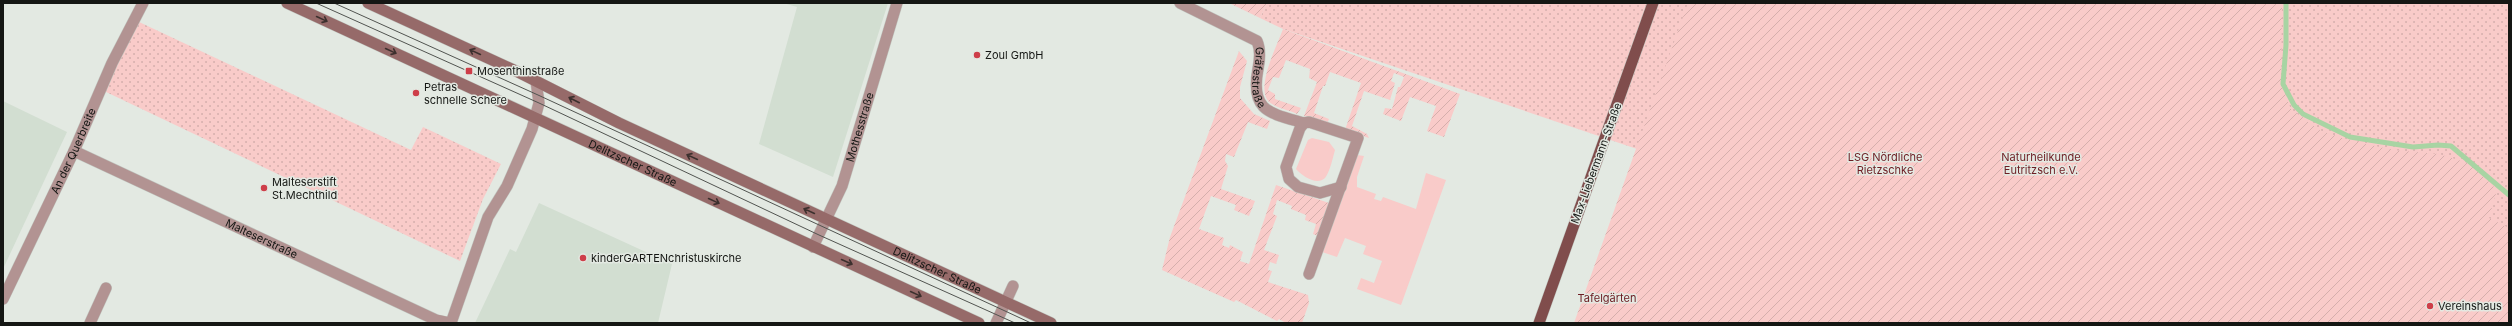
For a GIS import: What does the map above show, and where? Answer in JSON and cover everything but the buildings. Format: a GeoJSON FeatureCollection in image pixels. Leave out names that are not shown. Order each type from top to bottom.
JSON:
{"type":"FeatureCollection","features":[{"type":"Feature","properties":{"kind":"main road","name":"Delitzscher Straße"},"geometry":{"type":"LineString","coordinates":[[287,3],[979,323]]}},
{"type":"Feature","properties":{"kind":"main road","name":"Delitzscher Straße"},"geometry":{"type":"LineString","coordinates":[[368,3],[536,81],[619,123],[1051,323]]}},
{"type":"Feature","properties":{"kind":"main road","name":"Max-Liebermann-Straße"},"geometry":{"type":"LineString","coordinates":[[1539,323],[1653,3]]}},
{"type":"Feature","properties":{"kind":"street","name":"An der Querbreite"},"geometry":{"type":"LineString","coordinates":[[3,299],[74,151],[112,63],[143,3]]}},
{"type":"Feature","properties":{"kind":"street","name":"Mothesstraße"},"geometry":{"type":"LineString","coordinates":[[813,247],[842,186],[897,3]]}},
{"type":"Feature","properties":{"kind":"street","name":"Gräfestraße"},"geometry":{"type":"LineString","coordinates":[[1180,3],[1258,41],[1260,53],[1255,81],[1256,97],[1266,109],[1304,124],[1309,122],[1358,138],[1309,274]]}},
{"type":"Feature","properties":{"kind":"street"},"geometry":{"type":"LineString","coordinates":[[451,323],[488,217],[507,186],[532,129],[539,103],[536,81]]}},
{"type":"Feature","properties":{"kind":"street"},"geometry":{"type":"LineString","coordinates":[[1304,124],[1300,128],[1286,167],[1289,179],[1298,187],[1320,193],[1341,187]]}},
{"type":"Feature","properties":{"kind":"street","name":"Malteserstraße"},"geometry":{"type":"LineString","coordinates":[[74,151],[436,320],[451,323]]}},
{"type":"Feature","properties":{"kind":"street"},"geometry":{"type":"LineString","coordinates":[[996,323],[1013,286]]}},
{"type":"Feature","properties":{"kind":"street"},"geometry":{"type":"LineString","coordinates":[[90,323],[106,288]]}},
{"type":"Feature","properties":{"kind":"shaded area"},"geometry":{"type":"Polygon","coordinates":[[[783,3],[888,3],[833,177],[759,144],[797,7],[783,3]]]}},
{"type":"Feature","properties":{"kind":"shaded area"},"geometry":{"type":"Polygon","coordinates":[[[3,101],[67,132],[3,269],[3,101]]]}},
{"type":"Feature","properties":{"kind":"shaded area","name":"kinderGARTENchristuskirche"},"geometry":{"type":"Polygon","coordinates":[[[539,203],[672,264],[658,323],[475,323],[510,249],[516,252],[539,203]]]}},
{"type":"Feature","properties":{"kind":"green space"},"geometry":{"type":"Polygon","coordinates":[[[1229,3],[1267,3],[1260,18],[1229,3]]]}},
{"type":"Feature","properties":{"kind":"green space","name":"Naturheilkunde Eutritzsch e.V."},"geometry":{"type":"Polygon","coordinates":[[[1267,3],[2509,3],[2509,323],[1637,149],[1283,29],[1260,18],[1267,3]]]}},
{"type":"Feature","properties":{"kind":"green space","name":"Naturheilkunde Eutritzsch e.V."},"geometry":{"type":"Polygon","coordinates":[[[1688,3],[2282,3],[2281,85],[2291,109],[2319,130],[2342,138],[2392,150],[2439,154],[2471,164],[2497,190],[2489,218],[2509,228],[2509,323],[1574,323],[1688,3]]]}},
{"type":"Feature","properties":{"kind":"green space"},"geometry":{"type":"Polygon","coordinates":[[[137,21],[411,150],[423,127],[501,164],[483,199],[460,261],[104,91],[137,21]]]}},
{"type":"Feature","properties":{"kind":"green space"},"geometry":{"type":"Polygon","coordinates":[[[1283,29],[1460,94],[1444,137],[1427,131],[1436,106],[1410,97],[1401,121],[1383,114],[1385,108],[1392,109],[1398,87],[1400,87],[1404,77],[1394,73],[1391,81],[1395,83],[1390,100],[1364,91],[1352,126],[1367,134],[1369,138],[1345,130],[1361,83],[1330,72],[1325,86],[1323,86],[1314,113],[1329,119],[1327,124],[1304,116],[1317,82],[1309,78],[1310,69],[1286,60],[1279,78],[1273,77],[1268,90],[1275,94],[1275,99],[1301,108],[1297,114],[1269,102],[1265,96],[1264,87],[1268,67],[1283,29]]]}},
{"type":"Feature","properties":{"kind":"green space"},"geometry":{"type":"Polygon","coordinates":[[[1239,51],[1247,61],[1240,87],[1240,98],[1254,114],[1270,121],[1267,129],[1248,122],[1234,157],[1226,154],[1225,161],[1228,166],[1221,189],[1255,201],[1249,216],[1234,210],[1236,205],[1211,196],[1199,229],[1224,238],[1222,245],[1229,248],[1230,245],[1243,252],[1240,261],[1249,264],[1276,185],[1329,203],[1318,236],[1313,234],[1316,224],[1305,220],[1306,215],[1291,209],[1292,206],[1277,200],[1273,214],[1277,216],[1264,250],[1279,255],[1276,264],[1270,262],[1268,270],[1272,271],[1268,282],[1308,295],[1309,303],[1302,323],[1286,323],[1279,319],[1277,321],[1236,300],[1234,302],[1162,270],[1170,237],[1239,51]]]}},
{"type":"Feature","properties":{"kind":"green space"},"geometry":{"type":"Polygon","coordinates":[[[1312,138],[1329,142],[1335,150],[1327,175],[1322,180],[1318,181],[1314,181],[1306,177],[1296,169],[1308,140],[1312,138]]]}},
{"type":"Feature","properties":{"kind":"green space"},"geometry":{"type":"Polygon","coordinates":[[[1357,155],[1364,156],[1357,177],[1357,187],[1376,194],[1374,199],[1381,201],[1383,197],[1416,209],[1426,173],[1446,180],[1401,305],[1357,289],[1361,278],[1374,283],[1382,261],[1363,254],[1366,246],[1345,238],[1337,257],[1322,252],[1357,155]]]}},
{"type":"Feature","properties":{"kind":"waterway"},"geometry":{"type":"LineString","coordinates":[[2286,3],[2286,45],[2283,84],[2294,105],[2303,114],[2350,137],[2413,147],[2438,145],[2451,146],[2509,195]]}},
{"type":"Feature","properties":{"kind":"tram line"},"geometry":{"type":"LineString","coordinates":[[316,3],[539,103],[819,235],[1015,323]]}},
{"type":"Feature","properties":{"kind":"tram line"},"geometry":{"type":"LineString","coordinates":[[334,3],[538,95],[1031,323]]}},
{"type":"Feature","properties":{"kind":"place","name":"Zoul GmbH"},"geometry":{"type":"Point","coordinates":[977,55]}},
{"type":"Feature","properties":{"kind":"place","name":"Mosenthinstraße"},"geometry":{"type":"Point","coordinates":[469,71]}},
{"type":"Feature","properties":{"kind":"place","name":"Petras schnelle Schere"},"geometry":{"type":"Point","coordinates":[416,93]}},
{"type":"Feature","properties":{"kind":"place","name":"Malteserstift St.Mechthild"},"geometry":{"type":"Point","coordinates":[264,188]}},
{"type":"Feature","properties":{"kind":"place","name":"kinderGARTENchristuskirche"},"geometry":{"type":"Point","coordinates":[583,258]}},
{"type":"Feature","properties":{"kind":"place","name":"Vereinshaus"},"geometry":{"type":"Point","coordinates":[2430,306]}},
{"type":"Feature","properties":{"kind":"park label","name":"LSG Nördliche Rietzschke"},"geometry":{"type":"Point","coordinates":[1885,163]}},
{"type":"Feature","properties":{"kind":"park label","name":"Tafelgärten"},"geometry":{"type":"Point","coordinates":[1607,298]}}]}
